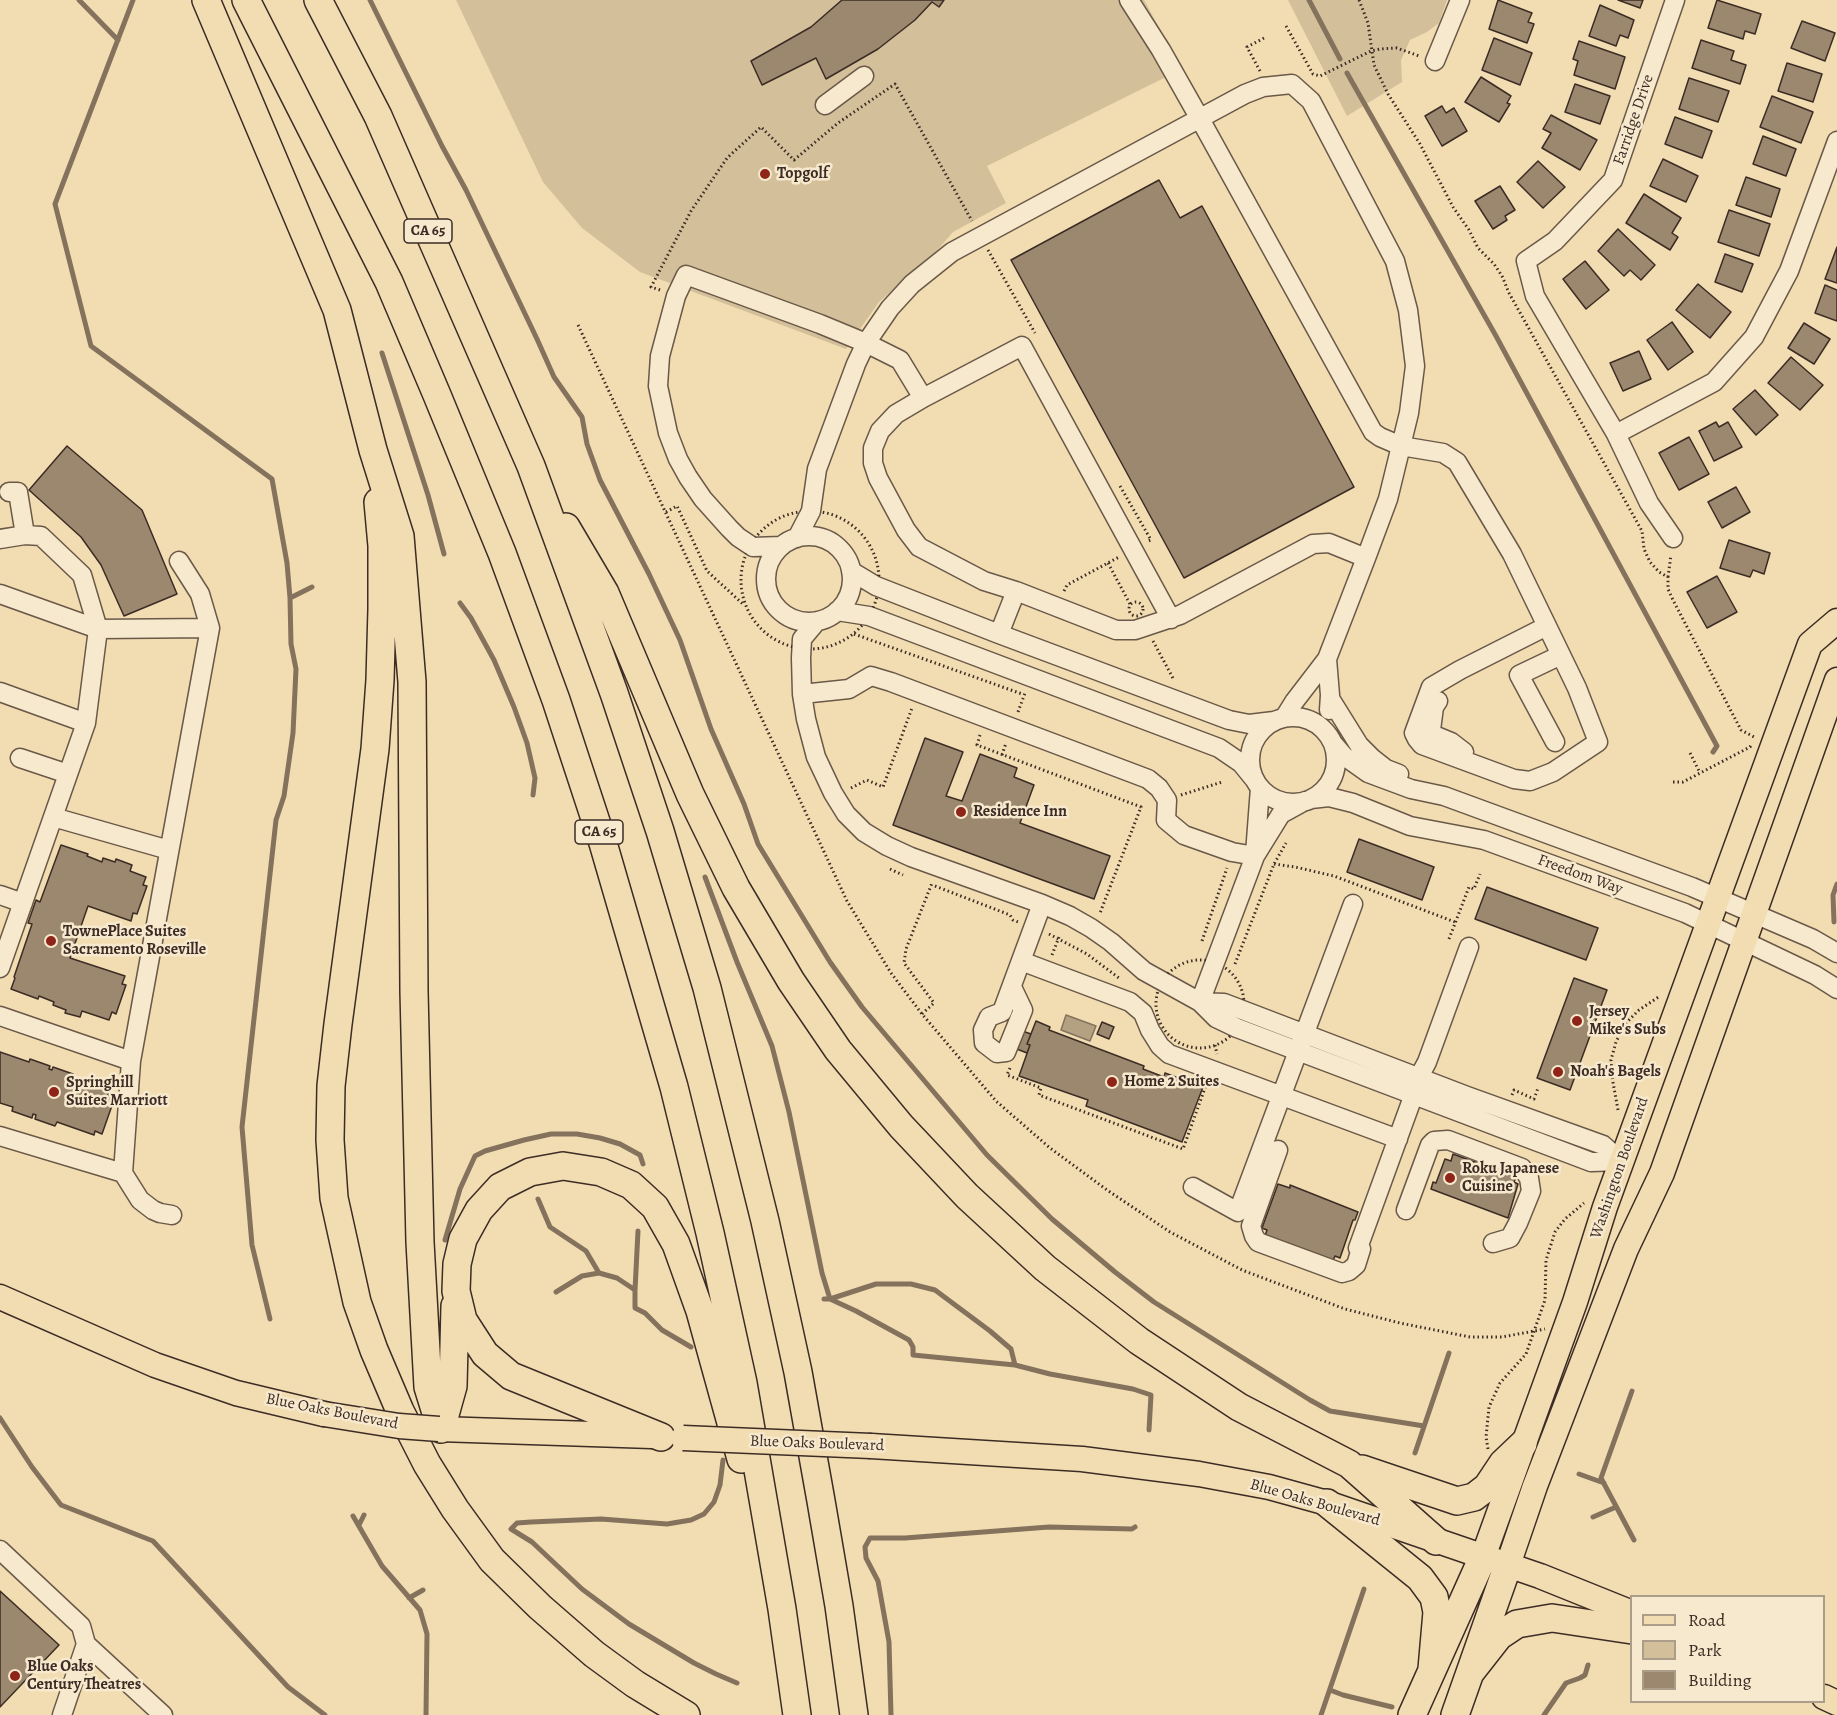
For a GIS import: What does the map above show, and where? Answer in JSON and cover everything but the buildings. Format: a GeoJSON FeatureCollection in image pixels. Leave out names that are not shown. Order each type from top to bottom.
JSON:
{"type":"FeatureCollection","features":[{"type":"Feature","properties":{"kind":"highway"},"geometry":{"type":"LineString","coordinates":[[206,0],[337,310],[373,450],[400,536],[412,682],[414,991],[420,1242],[428,1387],[440,1429]]}},
{"type":"Feature","properties":{"kind":"highway","name":"CA 65"},"geometry":{"type":"LineString","coordinates":[[246,0],[389,282],[502,553],[560,711],[603,843],[675,1087],[710,1233],[743,1383],[782,1609],[797,1715]]}},
{"type":"Feature","properties":{"kind":"highway","name":"CA 65"},"geometry":{"type":"LineString","coordinates":[[318,0],[378,116],[531,466],[617,703],[660,831],[707,988],[765,1221],[798,1372],[831,1559],[854,1715]]}},
{"type":"Feature","properties":{"kind":"highway"},"geometry":{"type":"LineString","coordinates":[[373,450],[382,546],[380,680],[375,749],[331,1086],[330,1140],[333,1198],[357,1302],[374,1350],[400,1411],[427,1464],[455,1509],[492,1560],[540,1607],[594,1654],[635,1684],[686,1715]]}},
{"type":"Feature","properties":{"kind":"highway"},"geometry":{"type":"LineString","coordinates":[[531,466],[605,593],[690,794],[736,888],[791,981],[838,1050],[901,1126],[967,1196],[1045,1268],[1140,1341],[1239,1407],[1349,1464],[1457,1501],[1473,1497],[1487,1487],[1503,1463],[1523,1444]]}},
{"type":"Feature","properties":{"kind":"highway"},"geometry":{"type":"LineString","coordinates":[[440,1429],[453,1386],[457,1264],[463,1239],[479,1210],[500,1187],[530,1172],[563,1166],[601,1172],[631,1185],[655,1207],[676,1244],[700,1311],[782,1609]]}},
{"type":"Feature","properties":{"kind":"highway"},"geometry":{"type":"LineString","coordinates":[[456,1291],[464,1320],[485,1354],[511,1376],[672,1437]]}},
{"type":"Feature","properties":{"kind":"highway"},"geometry":{"type":"LineString","coordinates":[[1349,1464],[1436,1541]]}},
{"type":"Feature","properties":{"kind":"highway"},"geometry":{"type":"LineString","coordinates":[[1327,1503],[1420,1578],[1434,1597],[1437,1612],[1432,1669]]}},
{"type":"Feature","properties":{"kind":"highway"},"geometry":{"type":"LineString","coordinates":[[1412,1715],[1482,1557]]}},
{"type":"Feature","properties":{"kind":"highway"},"geometry":{"type":"LineString","coordinates":[[1455,1715],[1508,1565]]}},
{"type":"Feature","properties":{"kind":"highway"},"geometry":{"type":"LineString","coordinates":[[1470,1673],[1499,1636],[1518,1624],[1552,1618],[1630,1630]]}},
{"type":"Feature","properties":{"kind":"main road","name":"Washington Boulevard"},"geometry":{"type":"LineString","coordinates":[[1482,1557],[1717,899],[1764,738],[1810,644],[1837,621]]}},
{"type":"Feature","properties":{"kind":"main road","name":"Washington Boulevard"},"geometry":{"type":"LineString","coordinates":[[1508,1565],[1535,1486],[1626,1249],[1662,1173],[1754,914],[1831,713],[1837,680]]}},
{"type":"Feature","properties":{"kind":"main road","name":"Blue Oaks Boulevard"},"geometry":{"type":"LineString","coordinates":[[0,1297],[155,1365],[236,1393],[324,1414],[399,1426],[871,1446],[1082,1459],[1199,1474],[1269,1487],[1327,1503],[1540,1576],[1630,1612]]}},
{"type":"Feature","properties":{"kind":"street"},"geometry":{"type":"LineString","coordinates":[[1129,0],[1200,118],[1373,432],[1401,446],[1443,453],[1457,462],[1512,554],[1547,626],[1577,688],[1598,742],[1553,772],[1530,781],[1514,779],[1422,745],[1417,740],[1414,733],[1431,687],[1547,626]]}},
{"type":"Feature","properties":{"kind":"street"},"geometry":{"type":"LineString","coordinates":[[1435,61],[1460,0]]}},
{"type":"Feature","properties":{"kind":"street","name":"Farridge Drive"},"geometry":{"type":"LineString","coordinates":[[1616,434],[1535,296],[1526,261],[1555,241],[1613,180],[1675,0]]}},
{"type":"Feature","properties":{"kind":"street"},"geometry":{"type":"LineString","coordinates":[[825,105],[864,76]]}},
{"type":"Feature","properties":{"kind":"street"},"geometry":{"type":"LineString","coordinates":[[1255,856],[1257,784],[1250,768],[1252,746],[1264,728],[1279,720],[1328,659],[1388,499],[1409,413],[1415,366],[1406,301],[1395,261],[1311,101],[1292,84],[1263,87],[1245,94],[980,236],[952,252],[912,284],[890,308],[866,343],[856,364],[817,469],[811,511],[789,542],[774,555],[766,575],[771,597],[785,614],[802,644],[802,694],[816,757],[832,793],[846,814],[864,832],[886,846],[1042,904],[1091,928],[1144,971],[1200,1002],[1216,1017],[1237,1028],[1299,1052],[1417,1086],[1467,1096],[1603,1145],[1622,1161]]}},
{"type":"Feature","properties":{"kind":"street"},"geometry":{"type":"LineString","coordinates":[[1673,538],[1649,503],[1616,434],[1714,382],[1754,337],[1789,271],[1837,141]]}},
{"type":"Feature","properties":{"kind":"street"},"geometry":{"type":"LineString","coordinates":[[785,614],[806,621],[817,621],[828,617],[837,611],[850,593],[851,571],[842,551],[823,538],[812,536],[789,542],[752,545],[733,532],[703,499],[683,468],[668,433],[658,386],[660,356],[676,296],[686,275],[775,306],[866,343],[900,360],[923,398]]}},
{"type":"Feature","properties":{"kind":"street"},"geometry":{"type":"LineString","coordinates":[[1171,619],[1022,346],[896,414],[880,431],[873,448],[873,463],[878,478],[906,530],[919,547],[984,581],[1116,630],[1136,630],[1143,621],[1171,619],[1313,544],[1329,543],[1366,558]]}},
{"type":"Feature","properties":{"kind":"street"},"geometry":{"type":"LineString","coordinates":[[3,493],[18,492],[25,535]]}},
{"type":"Feature","properties":{"kind":"street"},"geometry":{"type":"LineString","coordinates":[[811,511],[823,538]]}},
{"type":"Feature","properties":{"kind":"street"},"geometry":{"type":"LineString","coordinates":[[0,539],[25,535],[41,536],[82,575],[98,630],[86,723],[0,968]]}},
{"type":"Feature","properties":{"kind":"street"},"geometry":{"type":"LineString","coordinates":[[752,545],[755,559],[766,575]]}},
{"type":"Feature","properties":{"kind":"street"},"geometry":{"type":"LineString","coordinates":[[172,1215],[153,1210],[140,1200],[123,1173],[131,1061],[210,628],[200,594],[180,561]]}},
{"type":"Feature","properties":{"kind":"street"},"geometry":{"type":"LineString","coordinates":[[851,571],[879,587],[1229,720],[1250,724],[1296,717],[1317,725],[1328,737],[1335,752],[1334,774],[1321,793],[1281,814],[1255,856],[1200,1002]]}},
{"type":"Feature","properties":{"kind":"street"},"geometry":{"type":"LineString","coordinates":[[999,634],[1016,591]]}},
{"type":"Feature","properties":{"kind":"street"},"geometry":{"type":"LineString","coordinates":[[0,594],[98,630],[210,628]]}},
{"type":"Feature","properties":{"kind":"street"},"geometry":{"type":"LineString","coordinates":[[837,611],[868,616],[1219,748],[1241,763],[1268,796],[1289,803],[1306,801]]}},
{"type":"Feature","properties":{"kind":"street"},"geometry":{"type":"LineString","coordinates":[[802,644],[817,621]]}},
{"type":"Feature","properties":{"kind":"street"},"geometry":{"type":"LineString","coordinates":[[1500,649],[1519,675],[1555,742]]}},
{"type":"Feature","properties":{"kind":"street"},"geometry":{"type":"LineString","coordinates":[[1519,675],[1561,655]]}},
{"type":"Feature","properties":{"kind":"street"},"geometry":{"type":"LineString","coordinates":[[1328,659],[1330,700],[1328,737]]}},
{"type":"Feature","properties":{"kind":"street"},"geometry":{"type":"LineString","coordinates":[[802,694],[849,689],[871,676],[1148,779],[1159,788],[1167,800],[1166,820],[1184,835],[1232,852],[1255,856]]}},
{"type":"Feature","properties":{"kind":"street"},"geometry":{"type":"LineString","coordinates":[[0,692],[86,723]]}},
{"type":"Feature","properties":{"kind":"street"},"geometry":{"type":"LineString","coordinates":[[1330,700],[1359,745],[1372,758],[1386,769],[1414,779],[1444,796]]}},
{"type":"Feature","properties":{"kind":"street","name":"Freedom Way"},"geometry":{"type":"LineString","coordinates":[[1328,737],[1344,756],[1368,773],[1411,789],[1444,796],[1692,887],[1813,939],[1837,953]]}},
{"type":"Feature","properties":{"kind":"street"},"geometry":{"type":"LineString","coordinates":[[20,758],[68,774]]}},
{"type":"Feature","properties":{"kind":"street","name":"Freedom Way"},"geometry":{"type":"LineString","coordinates":[[1306,801],[1329,797],[1353,803],[1410,826],[1484,840],[1685,913],[1815,975],[1837,989]]}},
{"type":"Feature","properties":{"kind":"street"},"geometry":{"type":"LineString","coordinates":[[53,817],[170,850]]}},
{"type":"Feature","properties":{"kind":"street"},"geometry":{"type":"LineString","coordinates":[[0,895],[23,903]]}},
{"type":"Feature","properties":{"kind":"street"},"geometry":{"type":"LineString","coordinates":[[1012,987],[1042,904]]}},
{"type":"Feature","properties":{"kind":"street"},"geometry":{"type":"LineString","coordinates":[[1192,1187],[1238,1212],[1353,904]]}},
{"type":"Feature","properties":{"kind":"street"},"geometry":{"type":"LineString","coordinates":[[1278,1150],[1251,1226],[1254,1236],[1258,1242],[1342,1273],[1349,1271],[1356,1265],[1398,1139],[1469,947]]}},
{"type":"Feature","properties":{"kind":"street"},"geometry":{"type":"LineString","coordinates":[[1021,961],[1130,1002],[1143,1013],[1160,1046],[1170,1054],[1398,1139]]}},
{"type":"Feature","properties":{"kind":"street"},"geometry":{"type":"LineString","coordinates":[[1200,1002],[1224,1003],[1305,1034],[1417,1086],[1591,1161],[1622,1161]]}},
{"type":"Feature","properties":{"kind":"street"},"geometry":{"type":"LineString","coordinates":[[0,1016],[131,1061]]}},
{"type":"Feature","properties":{"kind":"street"},"geometry":{"type":"LineString","coordinates":[[0,1136],[123,1173]]}},
{"type":"Feature","properties":{"kind":"street"},"geometry":{"type":"LineString","coordinates":[[1406,1210],[1430,1145],[1434,1141],[1448,1140],[1512,1164],[1526,1172],[1531,1191],[1515,1232],[1506,1240],[1493,1243]]}},
{"type":"Feature","properties":{"kind":"street"},"geometry":{"type":"LineString","coordinates":[[0,1550],[81,1626],[86,1644],[163,1715]]}},
{"type":"Feature","properties":{"kind":"street"},"geometry":{"type":"LineString","coordinates":[[62,1715],[86,1644]]}},
{"type":"Feature","properties":{"kind":"path"},"geometry":{"type":"LineString","coordinates":[[1359,0],[1368,23],[1374,65],[1388,94],[1420,144],[1453,207],[1478,248],[1502,276],[1509,293],[1642,531],[1644,549],[1650,562],[1659,572],[1668,577]]}},
{"type":"Feature","properties":{"kind":"path"},"geometry":{"type":"LineString","coordinates":[[1286,26],[1313,74],[1320,76],[1371,51],[1397,48],[1435,61]]}},
{"type":"Feature","properties":{"kind":"path"},"geometry":{"type":"LineString","coordinates":[[1261,73],[1247,47],[1264,38]]}},
{"type":"Feature","properties":{"kind":"path"},"geometry":{"type":"LineString","coordinates":[[676,296],[651,286],[691,211],[727,158],[761,127],[794,160],[838,123],[896,84],[1037,336]]}},
{"type":"Feature","properties":{"kind":"path"},"geometry":{"type":"LineString","coordinates":[[578,325],[847,901],[886,965],[921,1014],[996,1101],[1050,1148],[1107,1190],[1170,1232],[1242,1270],[1345,1309],[1470,1337],[1502,1337],[1567,1323]]}},
{"type":"Feature","properties":{"kind":"path"},"geometry":{"type":"LineString","coordinates":[[1058,608],[1067,585],[1151,540],[1117,479]]}},
{"type":"Feature","properties":{"kind":"path"},"geometry":{"type":"LineString","coordinates":[[666,512],[677,506],[707,571],[745,605]]}},
{"type":"Feature","properties":{"kind":"path"},"geometry":{"type":"LineString","coordinates":[[811,511],[832,515],[849,524],[863,537],[873,554],[878,573],[879,587],[868,616],[854,633],[837,644],[817,649],[802,644],[781,643],[762,630],[745,605],[740,584],[742,564],[752,545],[762,530],[777,519],[794,513],[811,511]]}},
{"type":"Feature","properties":{"kind":"path"},"geometry":{"type":"LineString","coordinates":[[1673,538],[1668,577],[1668,589],[1673,600],[1741,730],[1764,738]]}},
{"type":"Feature","properties":{"kind":"path"},"geometry":{"type":"LineString","coordinates":[[1108,563],[1130,604],[1131,614],[1143,621]]}},
{"type":"Feature","properties":{"kind":"path"},"geometry":{"type":"LineString","coordinates":[[1130,604],[1136,601],[1142,604],[1143,621],[1174,682]]}},
{"type":"Feature","properties":{"kind":"path"},"geometry":{"type":"LineString","coordinates":[[854,633],[1024,695]]}},
{"type":"Feature","properties":{"kind":"path"},"geometry":{"type":"LineString","coordinates":[[1002,754],[1031,678]]}},
{"type":"Feature","properties":{"kind":"path"},"geometry":{"type":"LineString","coordinates":[[850,789],[867,780],[883,787],[913,705]]}},
{"type":"Feature","properties":{"kind":"path"},"geometry":{"type":"LineString","coordinates":[[981,732],[977,745],[1141,807],[1098,917]]}},
{"type":"Feature","properties":{"kind":"path"},"geometry":{"type":"LineString","coordinates":[[1673,782],[1683,782],[1764,738]]}},
{"type":"Feature","properties":{"kind":"path"},"geometry":{"type":"LineString","coordinates":[[1690,753],[1700,773]]}},
{"type":"Feature","properties":{"kind":"path"},"geometry":{"type":"LineString","coordinates":[[846,780],[855,796]]}},
{"type":"Feature","properties":{"kind":"path"},"geometry":{"type":"LineString","coordinates":[[1231,973],[1274,864],[1289,836]]}},
{"type":"Feature","properties":{"kind":"path"},"geometry":{"type":"LineString","coordinates":[[1200,949],[1232,852]]}},
{"type":"Feature","properties":{"kind":"path"},"geometry":{"type":"LineString","coordinates":[[921,1014],[934,1003],[904,963],[906,949],[938,867]]}},
{"type":"Feature","properties":{"kind":"path"},"geometry":{"type":"LineString","coordinates":[[1449,939],[1469,887],[1474,889],[1479,874]]}},
{"type":"Feature","properties":{"kind":"path"},"geometry":{"type":"LineString","coordinates":[[1046,970],[1059,937]]}},
{"type":"Feature","properties":{"kind":"path"},"geometry":{"type":"LineString","coordinates":[[1167,966],[1173,969]]}},
{"type":"Feature","properties":{"kind":"path"},"geometry":{"type":"LineString","coordinates":[[1616,1117],[1618,1104],[1611,1060],[1616,1042],[1625,1024],[1639,1010],[1666,991]]}},
{"type":"Feature","properties":{"kind":"path"},"geometry":{"type":"LineString","coordinates":[[1011,1064],[1007,1075],[1041,1088],[1039,1095],[1183,1149],[1217,1056],[1215,1045]]}},
{"type":"Feature","properties":{"kind":"path"},"geometry":{"type":"LineString","coordinates":[[1510,1100],[1514,1090],[1534,1099],[1538,1088]]}},
{"type":"Feature","properties":{"kind":"path"},"geometry":{"type":"LineString","coordinates":[[1489,1452],[1486,1437],[1489,1407],[1500,1383],[1526,1354],[1545,1300],[1546,1260],[1555,1232],[1564,1219],[1586,1202]]}},
{"type":"Feature","properties":{"kind":"green space","name":"Topgolf"},"geometry":{"type":"Polygon","coordinates":[[[456,0],[1144,0],[1182,69],[987,166],[1006,203],[953,232],[934,254],[879,302],[846,349],[640,272],[582,228],[543,182],[456,0]]]}},
{"type":"Feature","properties":{"kind":"green space"},"geometry":{"type":"Polygon","coordinates":[[[1288,0],[1447,0],[1439,23],[1410,40],[1401,60],[1402,82],[1347,116],[1288,0]]]}},
{"type":"Feature","properties":{"kind":"shaded area"},"geometry":{"type":"Polygon","coordinates":[[[1066,1015],[1096,1026],[1090,1041],[1061,1030],[1066,1015]]]}},
{"type":"Feature","properties":{"kind":"waterway"},"geometry":{"type":"LineString","coordinates":[[79,0],[118,40]]}},
{"type":"Feature","properties":{"kind":"waterway"},"geometry":{"type":"LineString","coordinates":[[133,0],[55,204],[91,346],[272,479],[287,563],[291,644],[296,669],[293,733],[284,796],[276,820],[242,1127],[252,1245],[270,1319]]}},
{"type":"Feature","properties":{"kind":"waterway"},"geometry":{"type":"LineString","coordinates":[[370,0],[466,190],[554,377],[582,417],[587,444],[600,480],[680,640],[711,729],[744,804],[758,844],[830,962],[862,1007],[987,1155],[1052,1219],[1154,1302],[1330,1411],[1424,1426]]}},
{"type":"Feature","properties":{"kind":"waterway"},"geometry":{"type":"LineString","coordinates":[[1309,0],[1340,59]]}},
{"type":"Feature","properties":{"kind":"waterway"},"geometry":{"type":"LineString","coordinates":[[1347,73],[1496,336],[1717,746],[1713,752]]}},
{"type":"Feature","properties":{"kind":"waterway"},"geometry":{"type":"LineString","coordinates":[[382,353],[428,495],[444,554]]}},
{"type":"Feature","properties":{"kind":"waterway"},"geometry":{"type":"LineString","coordinates":[[290,598],[312,587]]}},
{"type":"Feature","properties":{"kind":"waterway"},"geometry":{"type":"LineString","coordinates":[[460,603],[494,660],[514,707],[527,743],[535,778],[533,795]]}},
{"type":"Feature","properties":{"kind":"waterway"},"geometry":{"type":"LineString","coordinates":[[705,877],[772,1046],[789,1112],[822,1273],[830,1299],[824,1299]]}},
{"type":"Feature","properties":{"kind":"waterway"},"geometry":{"type":"LineString","coordinates":[[1834,922],[1833,895],[1837,884]]}},
{"type":"Feature","properties":{"kind":"waterway"},"geometry":{"type":"LineString","coordinates":[[445,1240],[460,1189],[475,1156],[485,1151],[551,1134],[577,1134],[620,1144],[640,1155],[643,1164]]}},
{"type":"Feature","properties":{"kind":"waterway"},"geometry":{"type":"LineString","coordinates":[[538,1199],[550,1227],[586,1251],[599,1273]]}},
{"type":"Feature","properties":{"kind":"waterway"},"geometry":{"type":"LineString","coordinates":[[635,1290],[638,1231]]}},
{"type":"Feature","properties":{"kind":"waterway"},"geometry":{"type":"LineString","coordinates":[[556,1292],[582,1276],[599,1273],[617,1278],[635,1290],[635,1308],[645,1313],[662,1330],[691,1347]]}},
{"type":"Feature","properties":{"kind":"waterway"},"geometry":{"type":"LineString","coordinates":[[830,1299],[876,1284],[911,1284],[935,1290],[1011,1349],[1015,1365]]}},
{"type":"Feature","properties":{"kind":"waterway"},"geometry":{"type":"LineString","coordinates":[[830,1299],[909,1340],[913,1347],[913,1355],[1015,1365],[1050,1374],[1133,1389],[1151,1395],[1149,1430]]}},
{"type":"Feature","properties":{"kind":"waterway"},"geometry":{"type":"LineString","coordinates":[[1415,1453],[1449,1353]]}},
{"type":"Feature","properties":{"kind":"waterway"},"geometry":{"type":"LineString","coordinates":[[1632,1391],[1601,1478],[1634,1540]]}},
{"type":"Feature","properties":{"kind":"waterway"},"geometry":{"type":"LineString","coordinates":[[0,1418],[32,1467],[61,1505],[153,1541],[288,1687],[325,1715]]}},
{"type":"Feature","properties":{"kind":"waterway"},"geometry":{"type":"LineString","coordinates":[[723,1460],[720,1485],[714,1502],[704,1514],[691,1520],[667,1524],[601,1519],[531,1522],[517,1523],[511,1529],[532,1542],[582,1589],[629,1624],[694,1663],[737,1683]]}},
{"type":"Feature","properties":{"kind":"waterway"},"geometry":{"type":"LineString","coordinates":[[1579,1474],[1604,1483]]}},
{"type":"Feature","properties":{"kind":"waterway"},"geometry":{"type":"LineString","coordinates":[[1593,1517],[1616,1507]]}},
{"type":"Feature","properties":{"kind":"waterway"},"geometry":{"type":"LineString","coordinates":[[359,1525],[364,1515]]}},
{"type":"Feature","properties":{"kind":"waterway"},"geometry":{"type":"LineString","coordinates":[[353,1516],[382,1566],[420,1610],[427,1634],[426,1715]]}},
{"type":"Feature","properties":{"kind":"waterway"},"geometry":{"type":"LineString","coordinates":[[891,1715],[889,1642],[878,1581],[866,1558],[865,1547],[870,1538],[905,1538],[1049,1527],[1132,1529],[1135,1527]]}},
{"type":"Feature","properties":{"kind":"waterway"},"geometry":{"type":"LineString","coordinates":[[1321,1715],[1364,1589]]}},
{"type":"Feature","properties":{"kind":"waterway"},"geometry":{"type":"LineString","coordinates":[[409,1598],[423,1590]]}},
{"type":"Feature","properties":{"kind":"waterway"},"geometry":{"type":"LineString","coordinates":[[1544,1715],[1566,1683],[1585,1675],[1588,1665]]}},
{"type":"Feature","properties":{"kind":"waterway"},"geometry":{"type":"LineString","coordinates":[[1330,1690],[1392,1707]]}},
{"type":"Feature","properties":{"kind":"place","name":"Topgolf"},"geometry":{"type":"Point","coordinates":[765,174]}},
{"type":"Feature","properties":{"kind":"place","name":"Residence Inn"},"geometry":{"type":"Point","coordinates":[961,812]}},
{"type":"Feature","properties":{"kind":"place","name":"TownePlace Suites Sacramento Roseville"},"geometry":{"type":"Point","coordinates":[51,941]}},
{"type":"Feature","properties":{"kind":"place","name":"Jersey Mike's Subs"},"geometry":{"type":"Point","coordinates":[1577,1021]}},
{"type":"Feature","properties":{"kind":"place","name":"Noah's Bagels"},"geometry":{"type":"Point","coordinates":[1558,1072]}},
{"type":"Feature","properties":{"kind":"place","name":"Home 2 Suites"},"geometry":{"type":"Point","coordinates":[1112,1082]}},
{"type":"Feature","properties":{"kind":"place","name":"Springhill Suites Marriott"},"geometry":{"type":"Point","coordinates":[54,1092]}},
{"type":"Feature","properties":{"kind":"place","name":"Roku Japanese Cuisine"},"geometry":{"type":"Point","coordinates":[1450,1178]}},
{"type":"Feature","properties":{"kind":"place","name":"Blue Oaks Century Theatres"},"geometry":{"type":"Point","coordinates":[15,1676]}}]}
